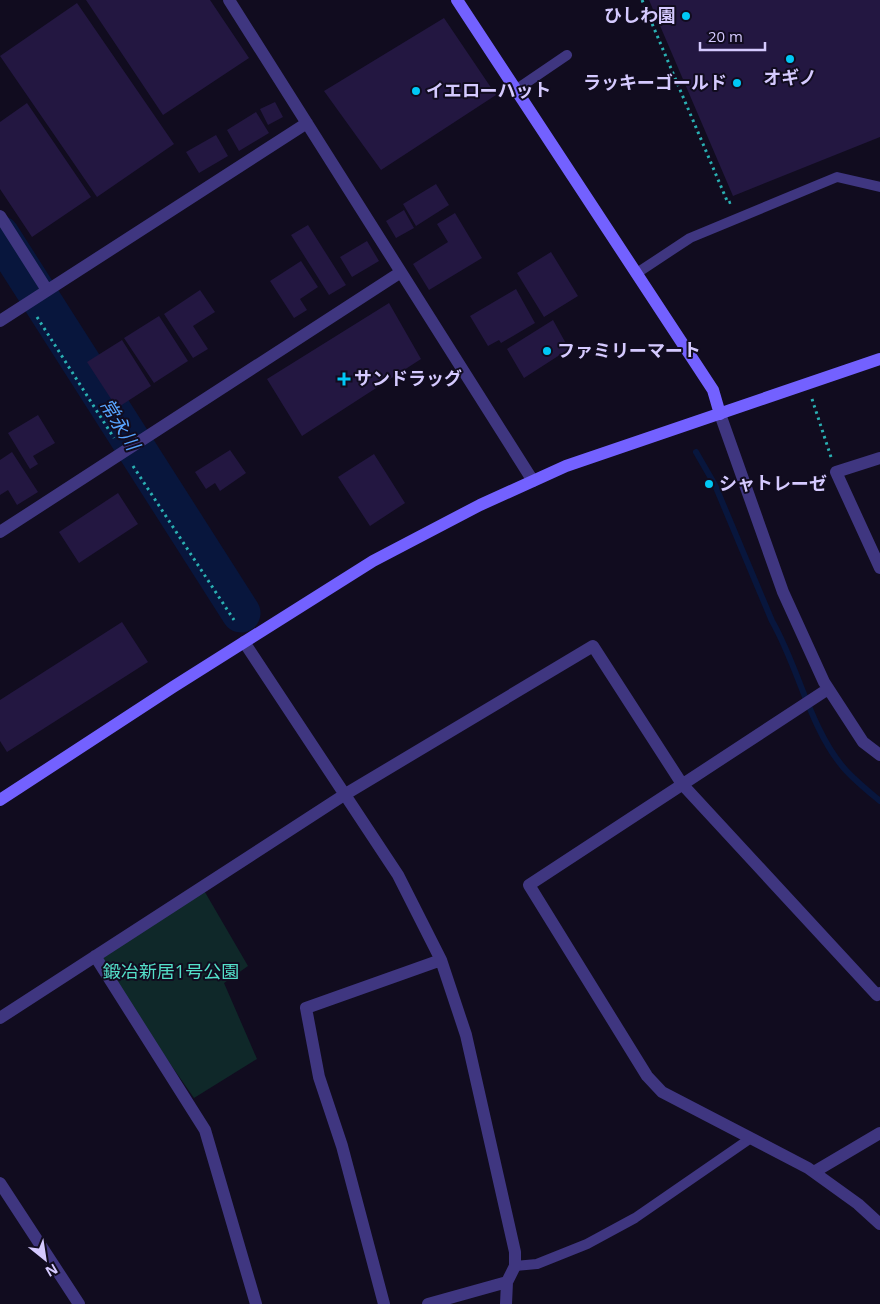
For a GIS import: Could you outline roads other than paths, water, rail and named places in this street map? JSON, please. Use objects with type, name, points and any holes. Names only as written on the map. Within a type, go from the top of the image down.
[{"type":"street","points":[[229,0],[533,481]]},
{"type":"street","points":[[458,0],[713,390],[783,592],[824,682],[863,742],[880,755]]},
{"type":"street","points":[[0,321],[307,123]]},
{"type":"street","points":[[0,216],[45,291]]},
{"type":"street","points":[[0,532],[402,272]]},
{"type":"street","points":[[0,800],[373,561],[480,505],[566,466],[880,359]]},
{"type":"street","points":[[880,458],[836,472],[880,568]]},
{"type":"street","points":[[244,642],[398,875],[441,960],[466,1035],[515,1252],[515,1266],[507,1282],[509,1303]]},
{"type":"street","points":[[0,1018],[344,795],[593,646],[682,784],[879,995]]},
{"type":"street","points":[[828,689],[528,885],[647,1076],[662,1092],[814,1172],[858,1204],[880,1224]]},
{"type":"street","points":[[95,956],[205,1130],[256,1304]]},
{"type":"street","points":[[384,1304],[342,1146],[319,1077],[306,1008],[441,960]]},
{"type":"street","points":[[814,1172],[880,1132]]},
{"type":"street","points":[[0,1183],[79,1304]]},
{"type":"street","points":[[428,1304],[507,1282]]},
{"type":"lane","points":[[517,89],[567,55]]},
{"type":"lane","points":[[637,273],[690,238],[837,177],[880,187]]},
{"type":"lane","points":[[515,1266],[538,1264],[587,1244],[635,1218],[751,1138]]},
{"type":"waterway","name":"常永川","points":[[0,235],[241,613]]},
{"type":"waterway","points":[[696,452],[715,485],[822,734],[843,767],[880,801]]},
{"type":"place","name":"ひしわ園","points":[[686,16]]},
{"type":"place","name":"オギノ","points":[[790,59]]},
{"type":"place","name":"ラッキーゴールド","points":[[737,83]]},
{"type":"place","name":"イエローハット","points":[[416,91]]},
{"type":"place","name":"ファミリーマート","points":[[547,351]]},
{"type":"place","name":"サンドラッグ","points":[[344,379]]},
{"type":"place","name":"シャトレーゼ","points":[[709,484]]},
{"type":"park label","name":"鍛冶新居1号公園","points":[[171,972]]}]
